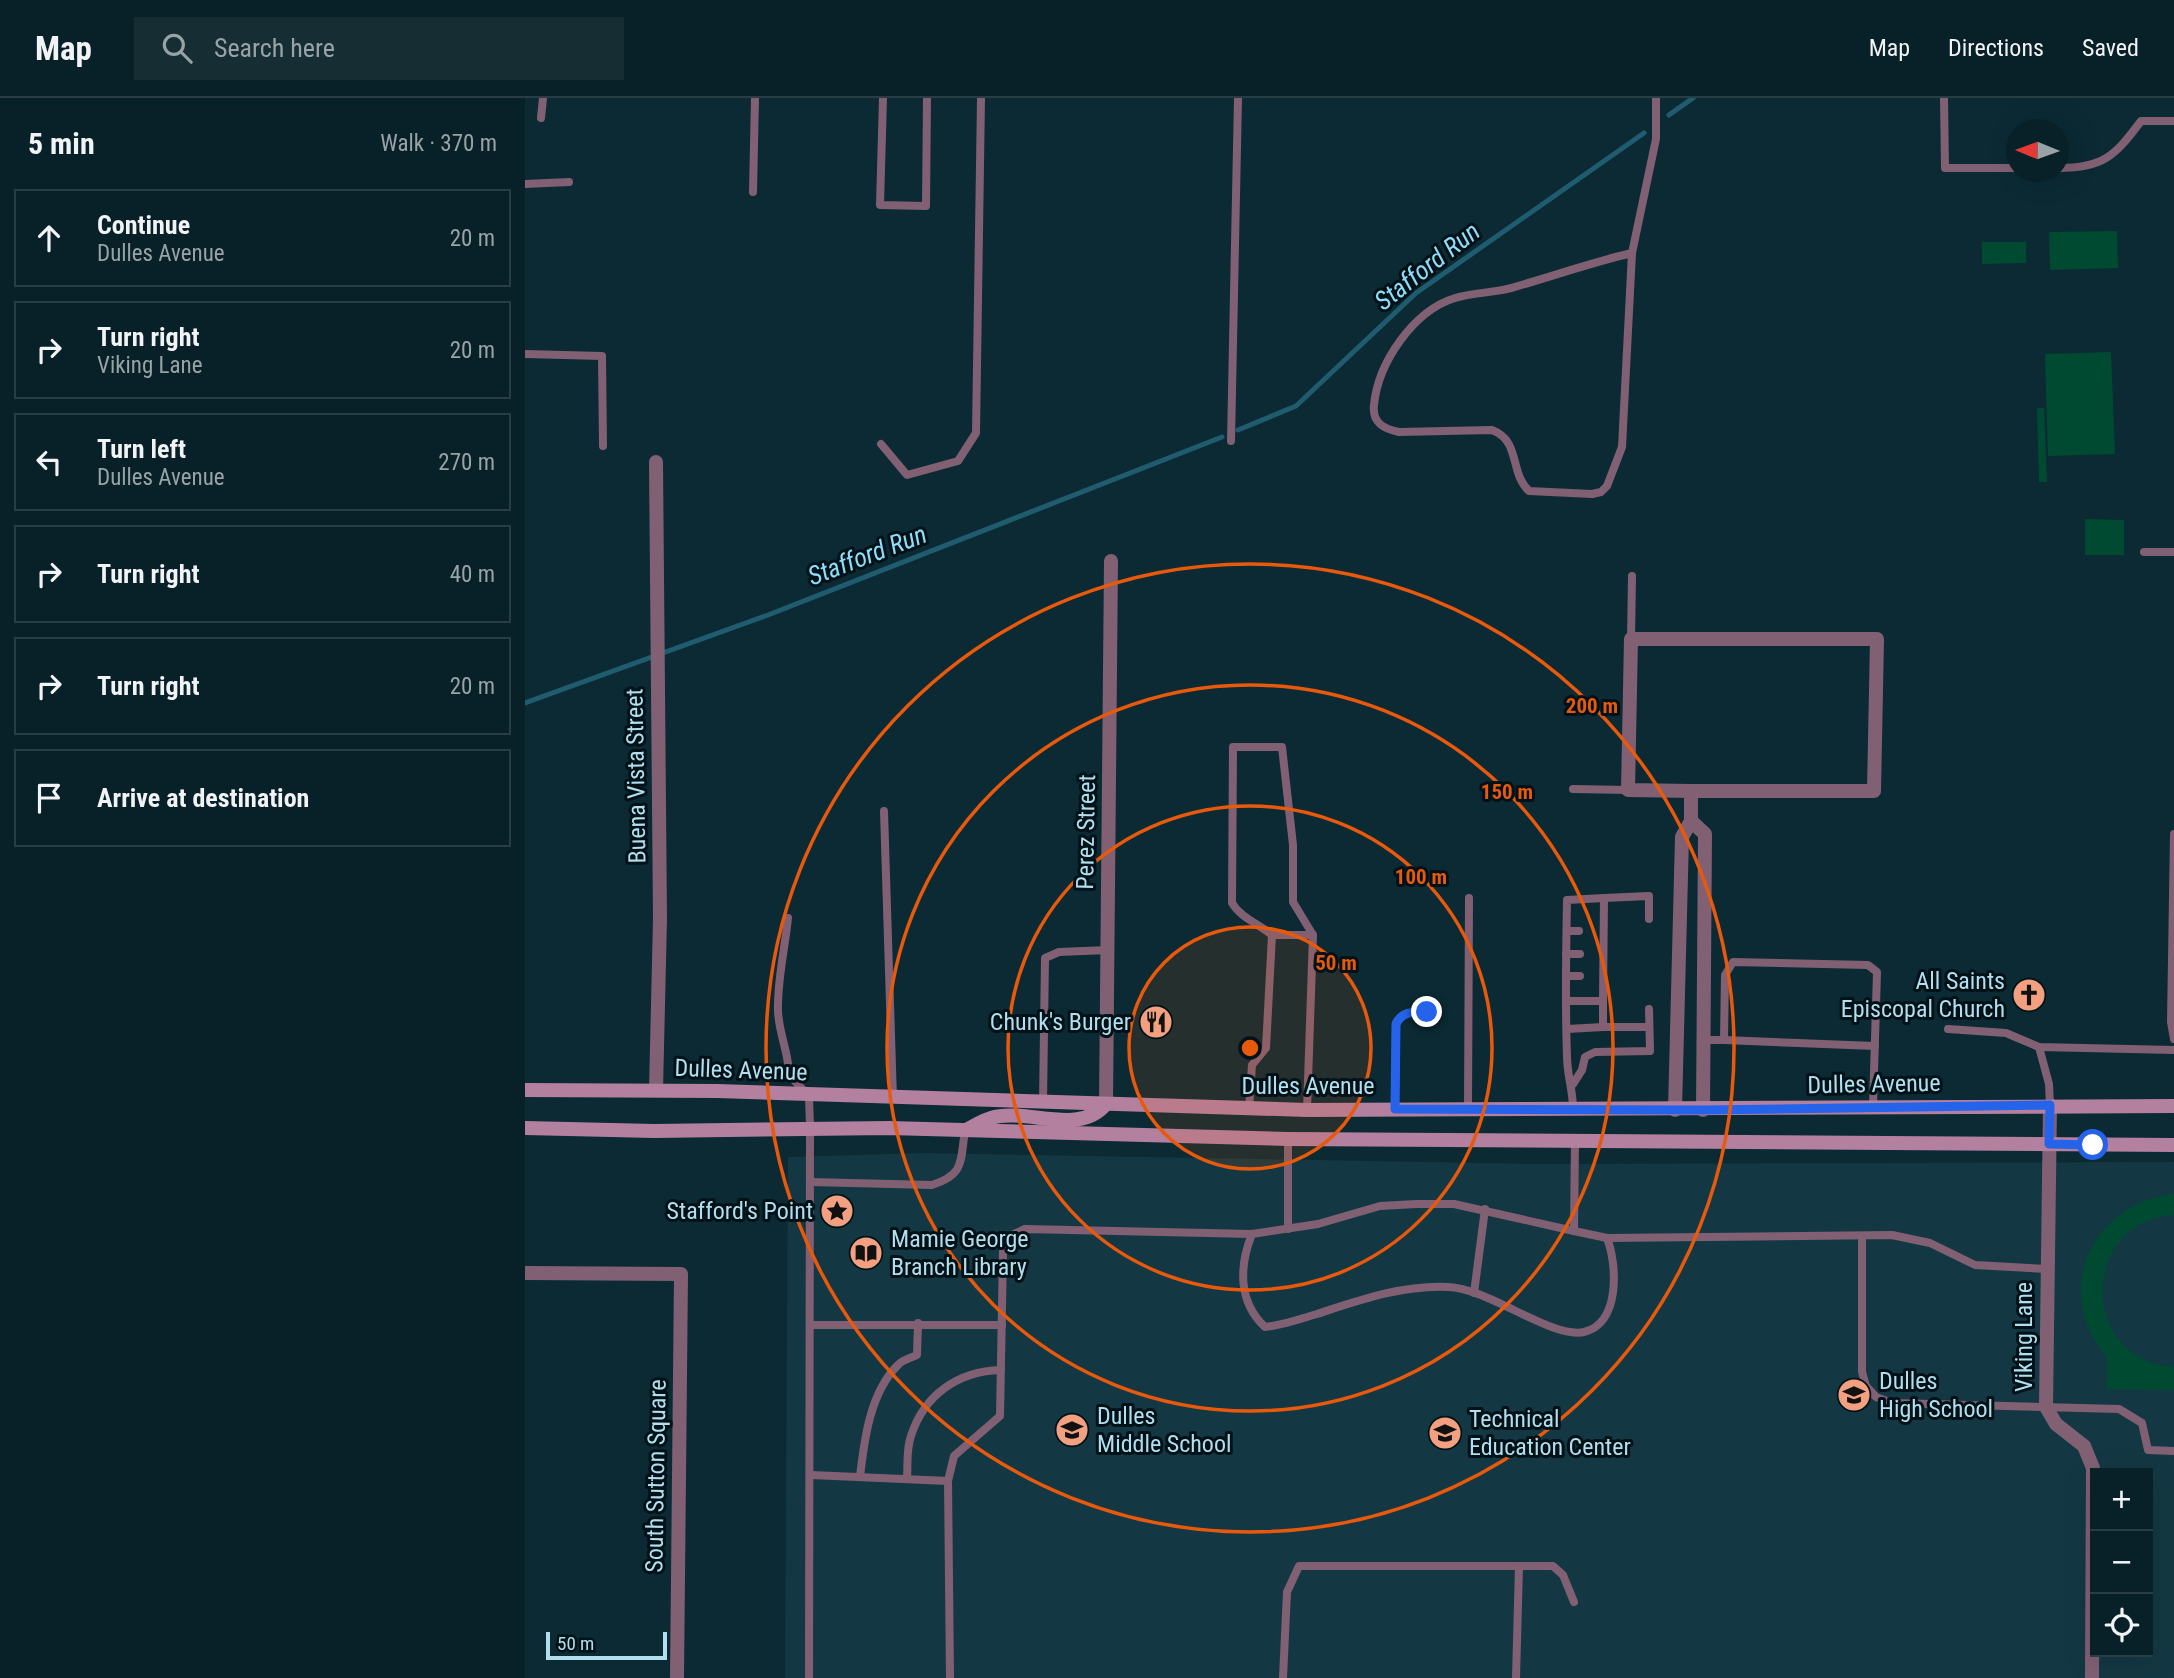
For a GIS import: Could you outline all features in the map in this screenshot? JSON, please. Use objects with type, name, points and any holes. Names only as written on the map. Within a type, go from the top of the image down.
[{"type":"main road","name":"Dulles Avenue","points":[[525,1090],[656,1090],[1307,1110],[2174,1106]]},
{"type":"main road","points":[[965,1131],[992,1117],[1080,1119],[1098,1114],[1106,1104]]},
{"type":"main road","points":[[525,1128],[654,1131],[810,1127],[1288,1139],[2174,1145]]},
{"type":"street","name":"Buena Vista Street","points":[[656,461],[660,919],[656,1090]]},
{"type":"street","name":"Perez Street","points":[[1106,1104],[1111,561]]},
{"type":"street","points":[[1632,639],[1877,639],[1874,791],[1628,790],[1632,639]]},
{"type":"street","points":[[1675,1110],[1682,837],[1691,821],[1691,791]]},
{"type":"street","points":[[1691,821],[1705,834],[1703,1110]]},
{"type":"street","name":"Viking Lane","points":[[2050,1105],[2046,1407],[2056,1424],[2084,1446],[2093,1468],[2092,1678]]},
{"type":"street","name":"South Sutton Square","points":[[525,1273],[681,1274],[677,1678]]},
{"type":"lane","points":[[541,118],[543,98]]},
{"type":"lane","points":[[753,192],[755,98]]},
{"type":"lane","points":[[883,98],[880,205],[926,206],[927,98]]},
{"type":"lane","points":[[881,444],[907,475],[958,461],[976,433],[981,98]]},
{"type":"lane","points":[[1231,441],[1238,98]]},
{"type":"lane","points":[[1632,253],[1582,265],[1515,288],[1453,299],[1425,314],[1395,349],[1382,375],[1374,404],[1379,424],[1385,429],[1399,432],[1492,430],[1509,441],[1519,477],[1529,491],[1584,494],[1601,492],[1613,476],[1622,447],[1632,253],[1656,139],[1656,98]]},
{"type":"lane","points":[[1944,98],[1945,168],[2006,168]]},
{"type":"lane","points":[[2069,168],[2087,168],[2103,161],[2141,121],[2174,121]]},
{"type":"lane","points":[[525,184],[569,183]]},
{"type":"lane","points":[[525,354],[602,356],[603,446]]},
{"type":"lane","points":[[2144,552],[2174,552]]},
{"type":"lane","points":[[1632,576],[1632,639]]},
{"type":"lane","points":[[1307,1110],[1313,935],[1293,902],[1293,845],[1282,747],[1233,747],[1232,903],[1238,913],[1257,922],[1272,935],[1313,935]]},
{"type":"lane","points":[[1573,789],[1628,790]]},
{"type":"lane","points":[[884,811],[893,1099]]},
{"type":"lane","points":[[2174,834],[2171,1009],[2174,1039]]},
{"type":"lane","points":[[1573,1109],[1573,1084],[1567,1072],[1567,900],[1649,896],[1649,919]]},
{"type":"lane","points":[[1468,1108],[1469,898]]},
{"type":"lane","points":[[1603,1027],[1603,954],[1598,930],[1604,898]]},
{"type":"lane","points":[[788,918],[778,1007],[780,1035],[789,1057],[789,1075],[809,1096],[810,1127],[809,1678]]},
{"type":"lane","points":[[1567,931],[1579,931]]},
{"type":"lane","points":[[1248,1108],[1252,1065],[1266,1048],[1272,935]]},
{"type":"lane","points":[[1043,1103],[1045,958],[1059,952],[1108,950]]},
{"type":"lane","points":[[1566,954],[1580,954]]},
{"type":"lane","points":[[1593,954],[1603,954]]},
{"type":"lane","points":[[1724,1040],[1725,975],[1733,962],[1868,965],[1877,972],[1873,1106]]},
{"type":"lane","points":[[1566,976],[1580,976]]},
{"type":"lane","points":[[1592,976],[1603,976]]},
{"type":"lane","points":[[1566,1001],[1603,1001]]},
{"type":"lane","points":[[1573,1084],[1582,1070],[1585,1056],[1595,1052],[1650,1051],[1649,1009]]},
{"type":"lane","points":[[1395,1109],[1396,1024],[1399,1017],[1408,1012],[1427,1012]]},
{"type":"lane","points":[[1567,1029],[1649,1027]]},
{"type":"lane","points":[[1948,1029],[2006,1033],[2039,1047],[2174,1050]]},
{"type":"lane","points":[[1705,1040],[1875,1046]]},
{"type":"lane","points":[[2039,1047],[2049,1084],[2050,1105]]},
{"type":"lane","points":[[810,1182],[932,1185],[950,1180],[959,1169],[965,1131]]},
{"type":"lane","points":[[1288,1139],[1288,1229]]},
{"type":"lane","points":[[1574,1140],[1574,1231]]},
{"type":"lane","points":[[950,1678],[948,1481],[954,1456],[1000,1416],[1003,1251],[1012,1235],[1025,1229],[1252,1234],[1288,1229],[1380,1206],[1454,1204],[1607,1238],[1892,1235],[1930,1243],[1975,1265],[2047,1269]]},
{"type":"lane","points":[[1474,1293],[1485,1209]]},
{"type":"lane","points":[[1252,1234],[1242,1269],[1245,1294],[1253,1315],[1265,1327],[1288,1325],[1394,1290],[1450,1287],[1474,1293],[1563,1331],[1585,1332],[1604,1319],[1612,1294],[1614,1270],[1607,1238]]},
{"type":"lane","points":[[1862,1236],[1862,1373],[1866,1386],[1876,1397],[1910,1405],[2119,1409],[2143,1423],[2148,1450],[2174,1451]]},
{"type":"lane","points":[[860,1478],[864,1434],[878,1396],[898,1364],[917,1355],[918,1323]]},
{"type":"lane","points":[[810,1325],[1002,1325]]},
{"type":"lane","points":[[907,1479],[909,1438],[922,1408],[940,1388],[985,1370],[1001,1370]]},
{"type":"lane","points":[[811,1475],[948,1481]]},
{"type":"lane","points":[[1283,1678],[1287,1592],[1299,1566],[1553,1566],[1563,1576],[1574,1602]]},
{"type":"lane","points":[[1516,1678],[1518,1566]]},
{"type":"shaded area","points":[[924,1153],[1535,1164],[2174,1162],[2174,1678],[785,1678],[788,1157]]},
{"type":"green space","points":[[2117,231],[2118,268],[2050,270],[2049,232]]},
{"type":"green space","points":[[1982,242],[2026,242],[2026,263],[1982,264]]},
{"type":"green space","points":[[2111,352],[2115,454],[2048,456],[2045,354]]},
{"type":"green space","points":[[2037,408],[2044,408],[2047,482],[2039,482]]},
{"type":"green space","points":[[2085,519],[2124,520],[2124,555],[2085,555]]},
{"type":"green space","points":[[2174,1194],[2174,1215],[2143,1223],[2120,1240],[2107,1264],[2102,1291],[2107,1317],[2120,1341],[2143,1359],[2174,1367],[2174,1390],[2106,1389],[2106,1357],[2090,1332],[2083,1309],[2081,1288],[2084,1267],[2091,1248],[2117,1217],[2153,1198]]},
{"type":"waterway","name":"Stafford Run","points":[[1669,115],[1693,98]]},
{"type":"waterway","name":"Stafford Run","points":[[1238,430],[1296,406],[1416,293],[1644,133]]},
{"type":"waterway","name":"Stafford Run","points":[[525,703],[768,615],[1222,437]]},
{"type":"place","name":"All Saints Episcopal Church","points":[[2029,995]]},
{"type":"place","name":"Chunk's Burger","points":[[1156,1022]]},
{"type":"place","name":"Stafford's Point","points":[[837,1211]]},
{"type":"place","name":"Mamie George Branch Library","points":[[866,1253]]},
{"type":"place","name":"Dulles High School","points":[[1854,1395]]},
{"type":"place","name":"Dulles Middle School","points":[[1072,1430]]},
{"type":"place","name":"Technical Education Center","points":[[1445,1433]]},
{"type":"route","points":[[1427,1012],[1408,1012],[1399,1017],[1396,1024],[1395,1109],[1703,1110],[2050,1105],[2049,1144],[2093,1145]]}]
